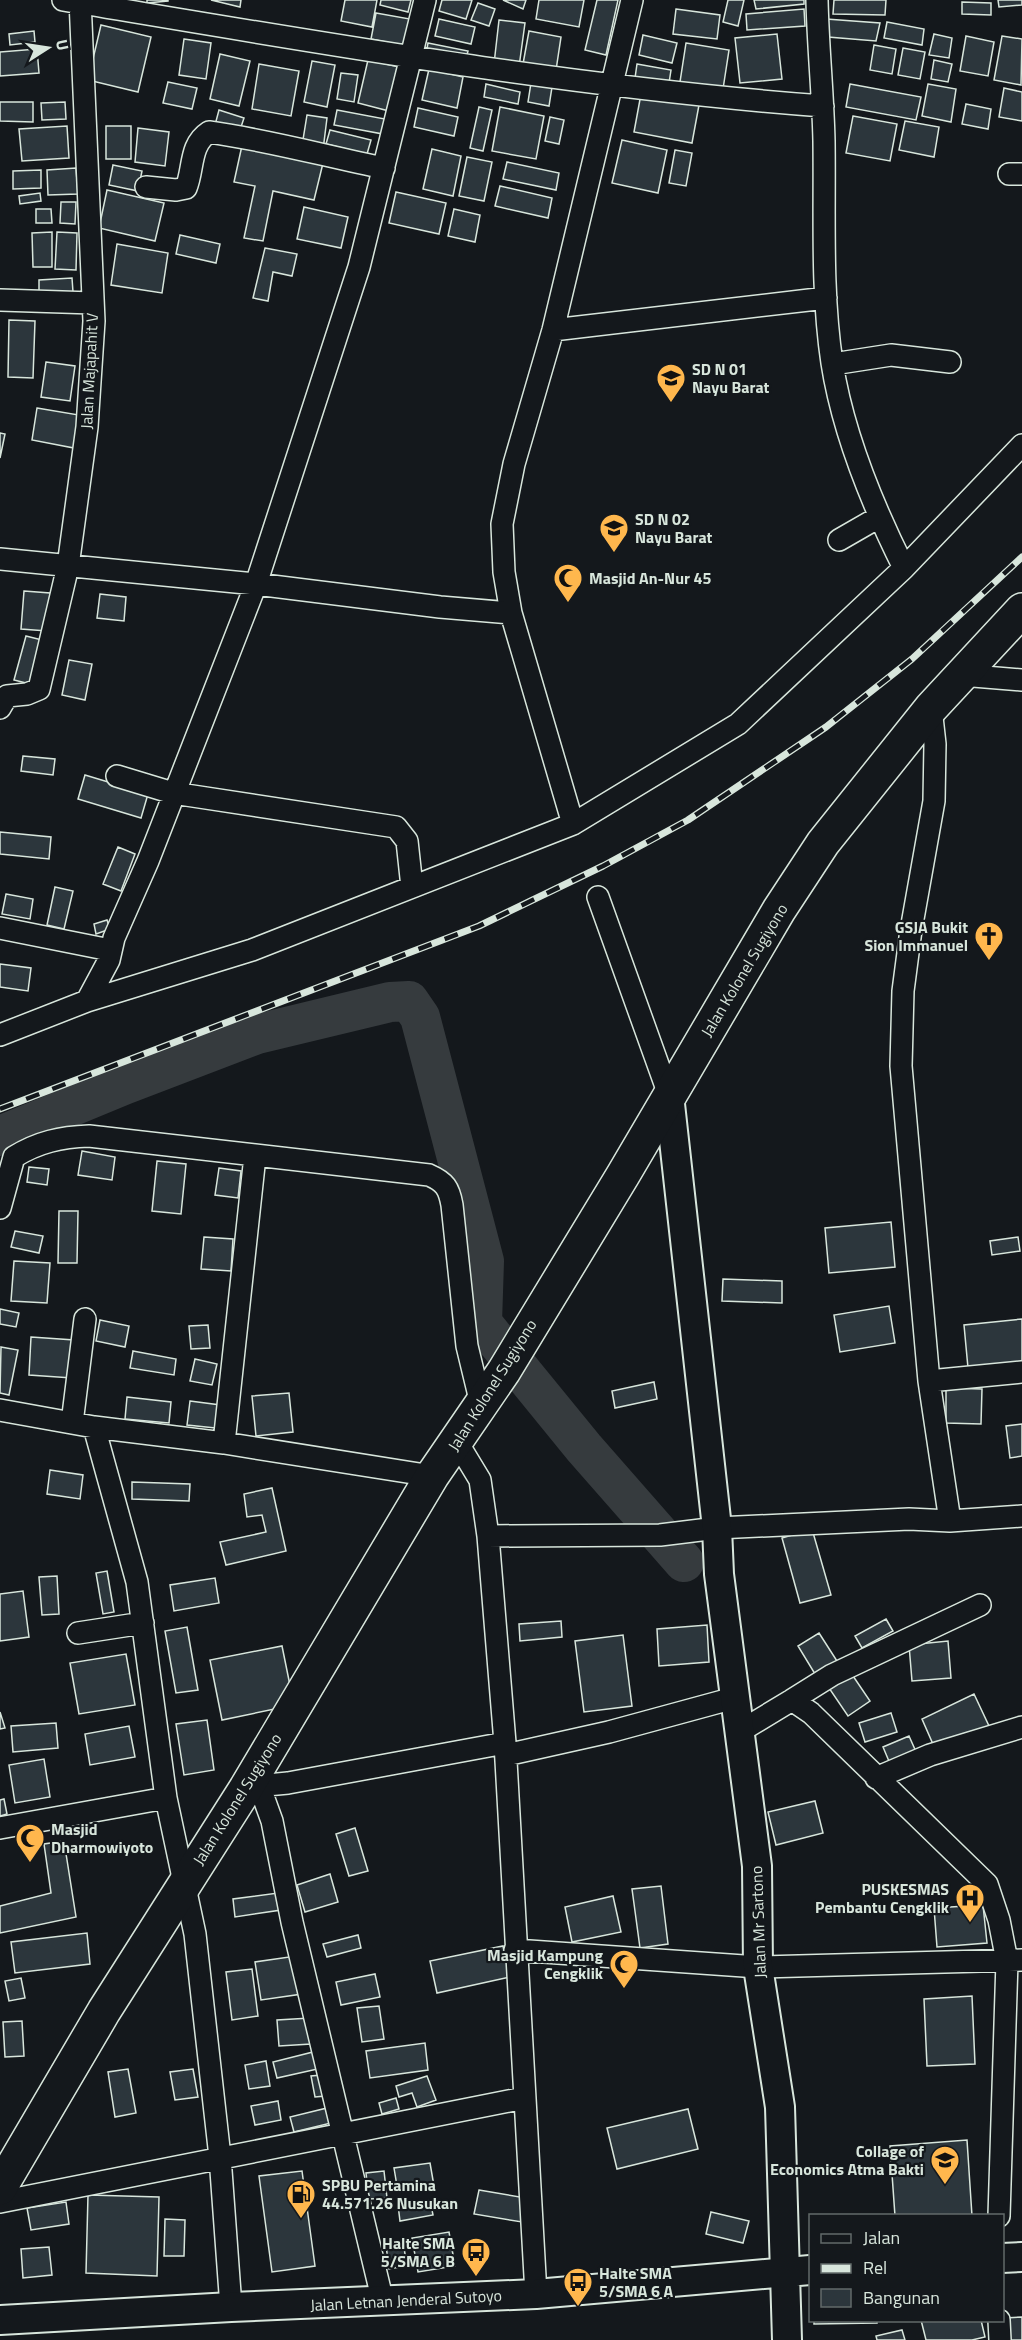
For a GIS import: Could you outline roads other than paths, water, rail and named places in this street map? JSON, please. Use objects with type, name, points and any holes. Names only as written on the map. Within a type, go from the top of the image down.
[{"type":"main road","name":"Jalan Kolonel Sugiyono","points":[[0,2188],[104,2011],[182,1885],[253,1786],[432,1476],[468,1458],[489,1393],[623,1175],[779,910],[823,843],[932,708],[1022,610]]},
{"type":"street","points":[[87,1001],[110,955],[136,891],[256,584],[359,267],[413,57],[425,0]]},
{"type":"street","points":[[573,824],[511,613],[504,572],[502,524],[514,464],[553,330],[632,0]]},
{"type":"street","points":[[817,0],[823,106],[826,298],[832,364],[852,444],[879,517],[904,568]]},
{"type":"street","points":[[74,1],[413,57],[718,98],[823,106]]},
{"type":"street","name":"Jalan Majapahit V","points":[[0,708],[7,696],[27,694],[39,689],[68,566],[87,428],[93,303],[74,1]]},
{"type":"street","points":[[146,187],[176,190],[186,188],[194,151],[201,138],[208,132],[262,140],[384,168]]},
{"type":"street","points":[[553,330],[826,298]]},
{"type":"street","points":[[0,300],[93,303]]},
{"type":"street","points":[[832,364],[891,355],[950,362]]},
{"type":"street","points":[[0,1035],[87,1001],[252,950],[573,824],[738,724],[904,568],[1022,445]]},
{"type":"street","points":[[839,540],[879,517]]},
{"type":"street","points":[[0,559],[256,584],[440,607],[511,613]]},
{"type":"street","points":[[961,675],[1022,680]]},
{"type":"street","points":[[932,708],[935,744],[934,801],[911,930],[901,1038],[903,1097],[929,1381],[950,1521]]},
{"type":"street","points":[[117,776],[173,793],[396,827],[406,841],[412,887]]},
{"type":"street","points":[[598,897],[669,1095]]},
{"type":"street","points":[[0,928],[110,955],[139,984]]},
{"type":"street","name":"Jalan Mr Sartono","points":[[669,1095],[704,1529],[719,1574],[757,1866],[758,1967],[780,2107],[798,2271],[787,2340]]},
{"type":"street","points":[[0,1208],[14,1157],[32,1146],[64,1137],[89,1136],[429,1175],[447,1185],[452,1205],[467,1346],[489,1393]]},
{"type":"street","points":[[224,1443],[255,1156]]},
{"type":"street","points":[[72,1423],[85,1319]]},
{"type":"street","points":[[929,1381],[1022,1372]]},
{"type":"street","points":[[0,1410],[94,1427],[224,1443],[432,1476]]},
{"type":"street","points":[[94,1427],[134,1565],[166,1798],[182,1885],[195,1934],[220,2157],[231,2307]]},
{"type":"street","points":[[468,1458],[488,1536],[506,1749],[515,1950],[536,2294]]},
{"type":"street","points":[[488,1536],[660,1535],[704,1529],[909,1519],[950,1521],[1022,1516]]},
{"type":"street","points":[[739,1732],[832,1675],[980,1605]]},
{"type":"street","points":[[78,1633],[142,1623]]},
{"type":"street","points":[[383,2302],[292,1922],[272,1821],[253,1786],[288,1783],[609,1732],[735,1698]]},
{"type":"street","points":[[792,1700],[811,1713],[987,1884],[1014,1960],[999,2214]]},
{"type":"street","points":[[876,1778],[930,1755],[1022,1726]]},
{"type":"street","points":[[0,1828],[166,1798]]},
{"type":"street","points":[[515,1950],[758,1967],[1014,1960]]},
{"type":"street","points":[[0,2202],[524,2098]]},
{"type":"street","points":[[1004,2258],[1022,2257]]},
{"type":"street","name":"Jalan Letnan Jenderal Sutoyo","points":[[0,2320],[536,2294],[798,2271]]},
{"type":"street","points":[[999,2322],[1000,2340]]},
{"type":"waterway","points":[[0,1136],[126,1084],[257,1034],[390,1002],[409,1001],[420,1017],[484,1261],[482,1323],[584,1448],[684,1562]]},
{"type":"railway","points":[[0,1109],[479,926],[603,866],[688,820],[826,727],[912,659],[1022,557]]},
{"type":"place","name":"SD N 01 Nayu Barat","points":[[671,404]]},
{"type":"place","name":"SD N 02 Nayu Barat","points":[[614,554]]},
{"type":"place","name":"Masjid An-Nur 45","points":[[568,604]]},
{"type":"place","name":"GSJA Bukit Sion Immanuel","points":[[989,962]]},
{"type":"place","name":"Masjid Dharmowiyoto","points":[[30,1864]]},
{"type":"place","name":"PUSKESMAS Pembantu Cengklik","points":[[970,1924]]},
{"type":"place","name":"Masjid Kampung Cengklik","points":[[624,1990]]},
{"type":"place","name":"Collage of Economics Atma Bakti","points":[[945,2186]]},
{"type":"place","name":"SPBU Pertamina 44.571.26 Nusukan","points":[[301,2220]]},
{"type":"place","name":"Halte SMA 5/SMA 6 B","points":[[476,2278]]},
{"type":"place","name":"Halte SMA 5/SMA 6 A","points":[[578,2308]]}]
